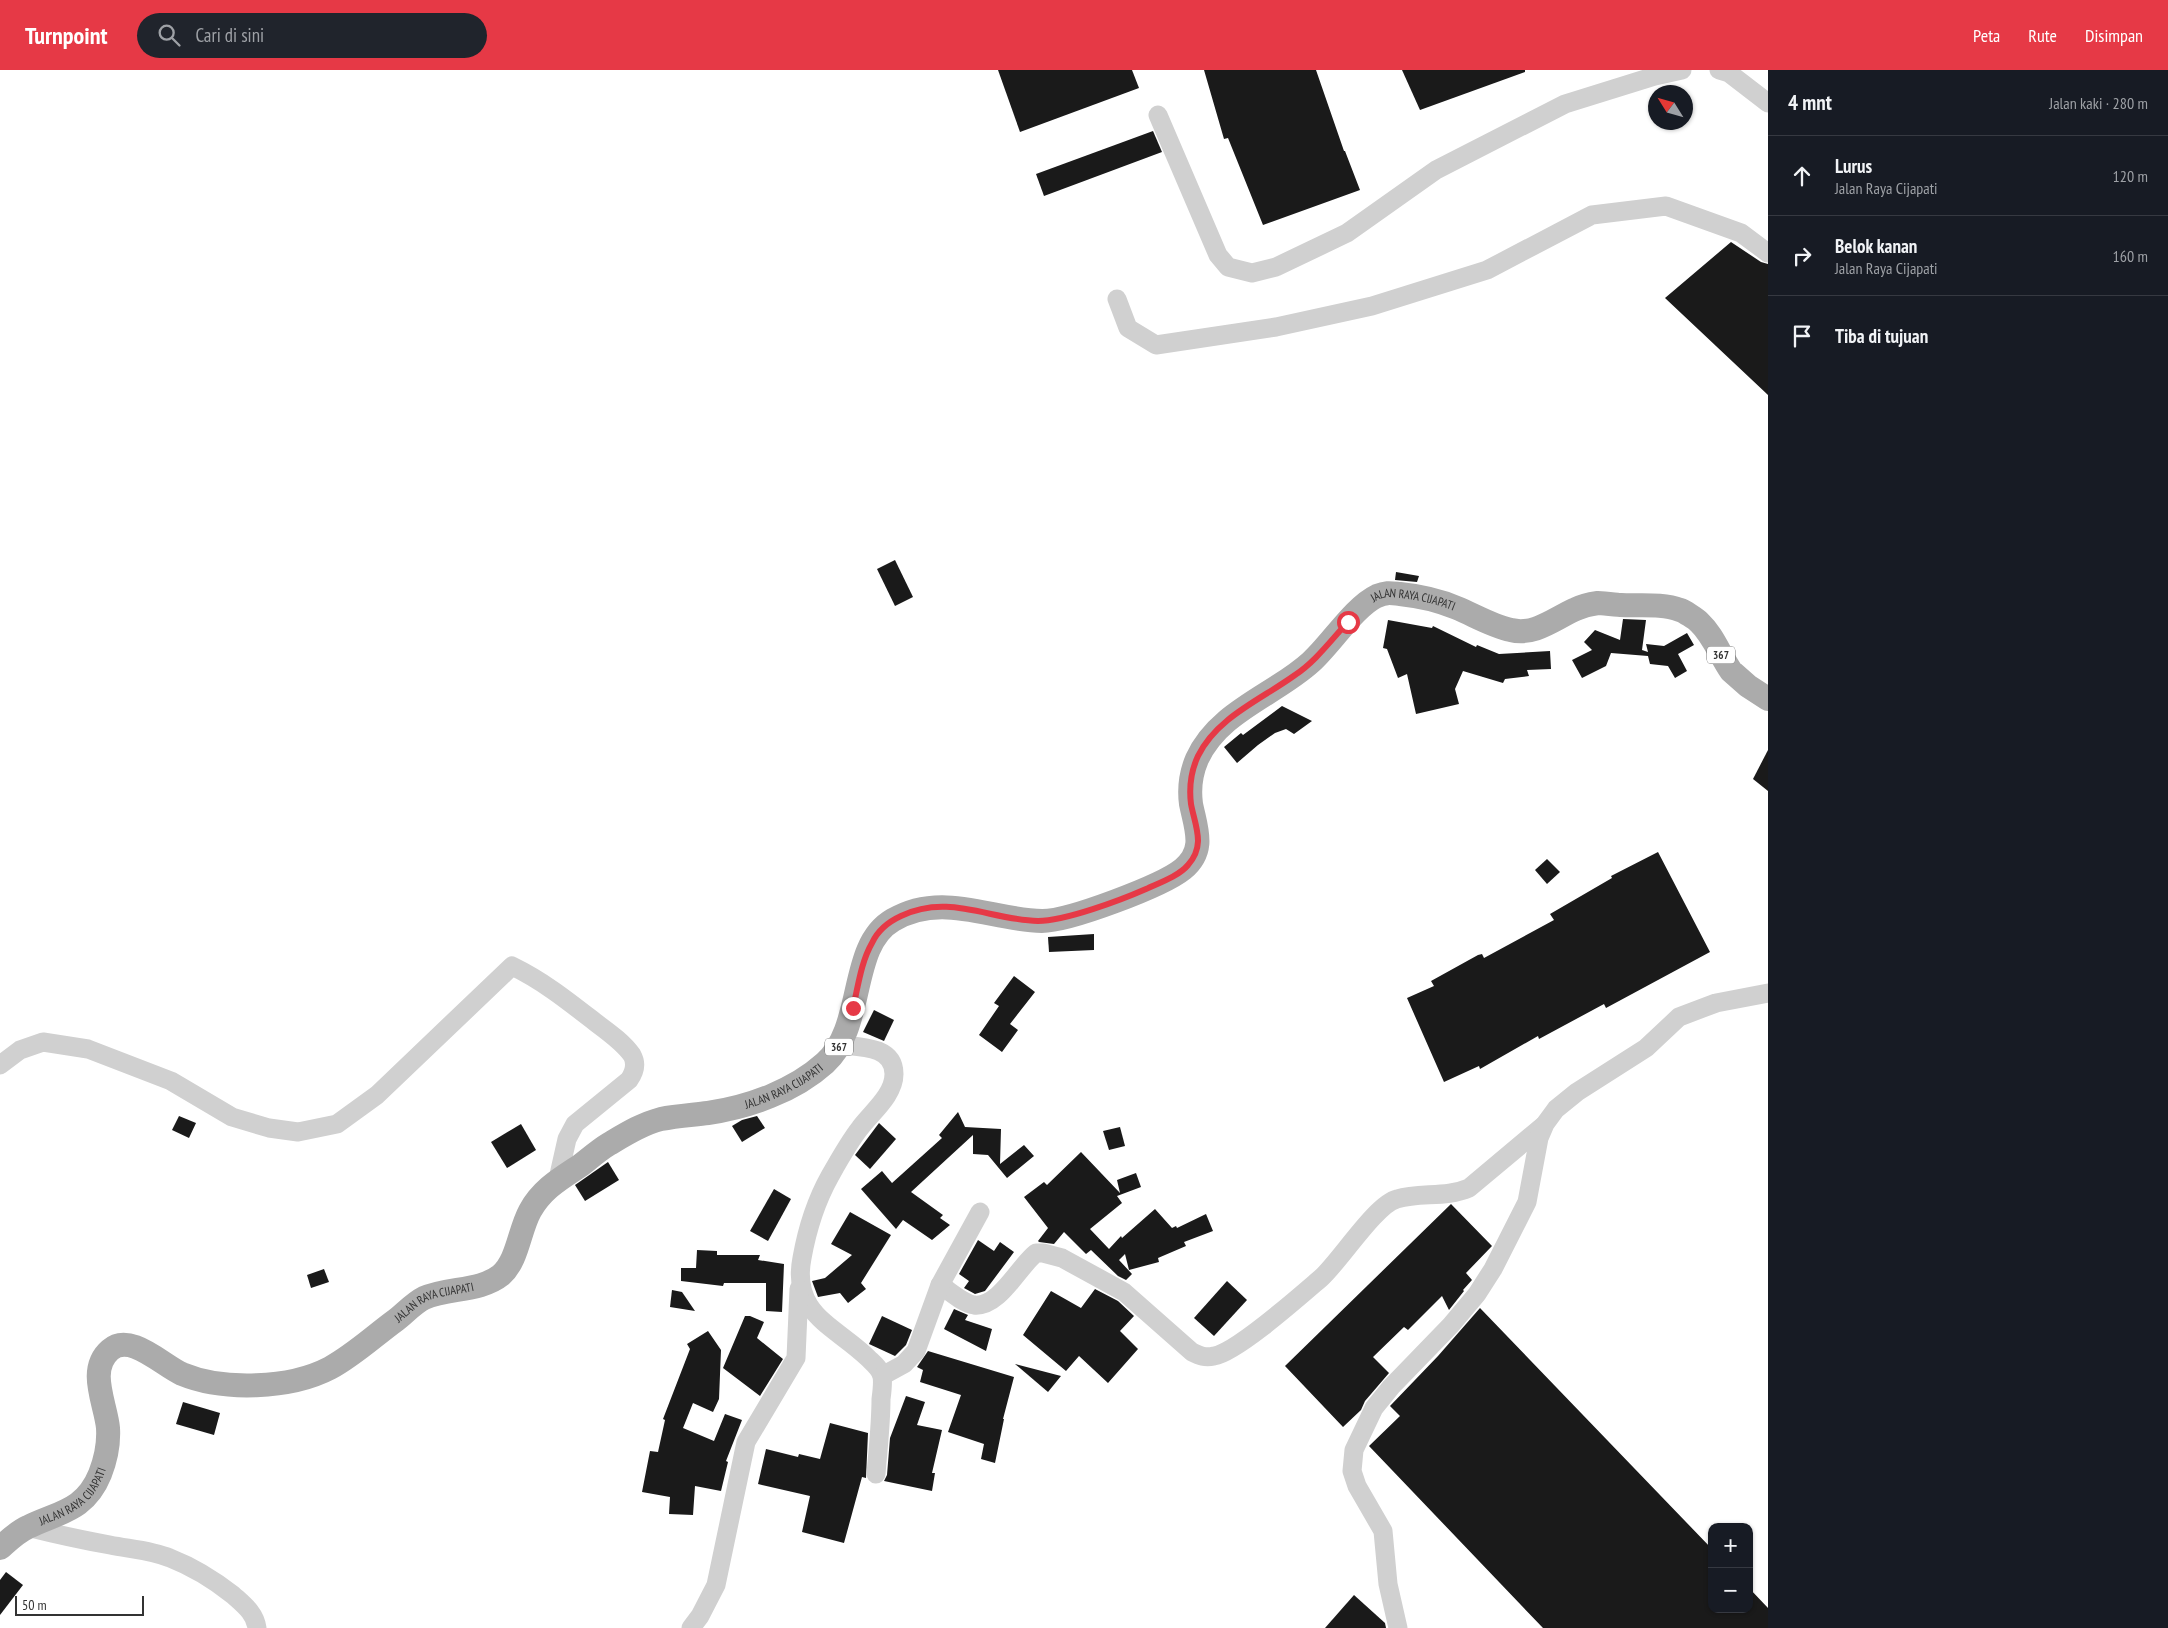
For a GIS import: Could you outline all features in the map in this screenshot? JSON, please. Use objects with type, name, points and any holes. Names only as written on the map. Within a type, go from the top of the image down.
[{"type":"main road","name":"JALAN RAYA CIJAPATI","points":[[0,1548],[15,1534],[27,1527],[66,1512],[81,1503],[99,1477],[106,1454],[108,1436],[98,1373],[105,1354],[113,1346],[126,1345],[136,1347],[169,1368],[195,1379],[232,1385],[285,1382],[319,1373],[349,1356],[422,1299],[478,1285],[495,1279],[505,1272],[512,1260],[520,1231],[534,1204],[545,1190],[605,1147],[642,1125],[665,1118],[721,1111],[778,1093],[814,1072],[829,1060],[841,1045],[849,1027],[871,944],[886,924],[918,909],[941,906],[1037,921],[1055,920],[1144,890],[1178,872],[1188,865],[1198,844],[1199,832],[1191,805],[1192,772],[1198,756],[1211,737],[1232,717],[1296,675],[1313,661],[1354,615],[1372,598],[1386,593],[1424,597],[1451,605],[1510,630],[1523,631],[1540,628],[1571,611],[1598,603],[1677,608],[1698,621],[1731,671],[1738,678],[1768,699]]},
{"type":"street","points":[[1158,115],[1218,255],[1228,267],[1252,272],[1276,267],[1347,233],[1436,170],[1565,104],[1655,76],[1682,70]]},
{"type":"street","points":[[1720,70],[1729,73],[1768,103]]},
{"type":"street","points":[[1117,299],[1128,328],[1156,345],[1276,327],[1372,306],[1487,270],[1592,215],[1666,206],[1742,233],[1768,254]]},
{"type":"street","points":[[0,1065],[20,1050],[43,1042],[88,1049],[171,1081],[232,1117],[269,1128],[298,1132],[337,1124],[377,1095],[512,966],[548,986],[613,1036],[632,1055],[635,1064],[633,1074],[629,1080],[575,1124],[569,1132],[558,1179]]},
{"type":"street","points":[[1398,1628],[1388,1584],[1383,1532],[1352,1471],[1354,1450],[1374,1408],[1391,1387],[1451,1325],[1477,1294],[1493,1269],[1527,1202],[1535,1155],[1546,1124],[1556,1109],[1577,1092],[1646,1048],[1679,1017],[1716,1003],[1768,993]]},
{"type":"street","points":[[691,1628],[700,1616],[716,1585],[746,1442],[796,1358],[799,1324],[797,1303],[801,1259],[811,1220],[829,1177],[859,1128],[882,1102],[891,1086],[894,1073],[889,1058],[874,1048],[841,1045]]},
{"type":"street","points":[[940,1285],[966,1302],[980,1305],[998,1295],[1029,1258],[1036,1254],[1053,1255],[1124,1292],[1192,1352],[1204,1357],[1216,1356],[1236,1346],[1321,1278],[1384,1205],[1399,1198],[1456,1193],[1469,1188],[1546,1124]]},
{"type":"street","points":[[882,1376],[904,1364],[912,1357],[940,1285],[980,1212]]},
{"type":"street","points":[[799,1283],[809,1307],[821,1322],[858,1349],[878,1369],[882,1376],[876,1474]]},
{"type":"street","points":[[27,1527],[63,1536],[149,1551],[169,1557],[224,1588],[254,1615],[258,1628]]},
{"type":"building","points":[[998,70],[1132,70],[1139,88],[1020,132]]},
{"type":"building","points":[[1204,70],[1316,70],[1344,151],[1360,190],[1263,225],[1228,138],[1224,139]]},
{"type":"building","points":[[1402,70],[1525,70],[1525,72],[1420,110]]},
{"type":"building","points":[[1153,131],[1162,152],[1044,196],[1036,174]]},
{"type":"building","points":[[1731,242],[1761,262],[1768,264],[1768,395],[1665,298]]},
{"type":"building","points":[[895,560],[913,597],[895,606],[877,569]]},
{"type":"building","points":[[1396,572],[1419,576],[1417,582],[1395,580]]},
{"type":"building","points":[[1623,619],[1646,620],[1642,650],[1648,652],[1646,644],[1664,646],[1687,633],[1694,645],[1678,654],[1687,671],[1675,678],[1668,666],[1650,664],[1648,656],[1611,653],[1606,666],[1582,678],[1572,660],[1592,650],[1584,642],[1595,630],[1620,640]]},
{"type":"building","points":[[1388,620],[1432,628],[1433,626],[1476,647],[1477,645],[1499,654],[1550,651],[1551,669],[1527,670],[1529,676],[1505,679],[1503,683],[1463,671],[1455,689],[1459,704],[1416,714],[1407,674],[1398,678],[1387,649],[1383,648]]},
{"type":"building","points":[[1282,706],[1312,721],[1294,734],[1286,729],[1275,733],[1237,763],[1224,747],[1241,733],[1243,735]]},
{"type":"building","points":[[1768,750],[1768,791],[1753,779]]},
{"type":"building","points":[[1658,852],[1710,952],[1606,1008],[1604,1004],[1539,1039],[1538,1036],[1480,1069],[1479,1066],[1444,1082],[1407,998],[1434,986],[1431,981],[1478,955],[1482,954],[1484,958],[1554,920],[1550,914],[1612,878],[1611,876]]},
{"type":"building","points":[[1547,859],[1560,872],[1547,884],[1535,870]]},
{"type":"building","points":[[1094,934],[1094,950],[1049,952],[1048,937]]},
{"type":"building","points":[[1014,976],[1035,992],[1010,1024],[1018,1030],[1002,1052],[979,1035],[999,1006],[994,1003]]},
{"type":"building","points":[[874,1010],[894,1020],[884,1041],[863,1032]]},
{"type":"building","points":[[958,1112],[965,1127],[1001,1129],[1000,1164],[1024,1145],[1034,1156],[1007,1178],[988,1155],[973,1154],[973,1135],[911,1192],[943,1215],[940,1218],[950,1225],[932,1240],[903,1220],[896,1229],[861,1189],[882,1171],[892,1183],[942,1138],[939,1135]]},
{"type":"building","points":[[179,1116],[196,1123],[189,1138],[172,1130]]},
{"type":"building","points":[[757,1116],[765,1128],[742,1142],[732,1126],[742,1120]]},
{"type":"building","points":[[879,1123],[896,1139],[870,1169],[855,1155]]},
{"type":"building","points":[[521,1124],[536,1150],[507,1168],[491,1142]]},
{"type":"building","points":[[1120,1127],[1125,1146],[1109,1150],[1103,1131]]},
{"type":"building","points":[[1081,1152],[1120,1193],[1117,1180],[1136,1173],[1141,1187],[1117,1196],[1122,1203],[1090,1229],[1109,1249],[1121,1236],[1122,1238],[1155,1209],[1172,1228],[1176,1226],[1177,1228],[1206,1214],[1213,1231],[1184,1242],[1186,1246],[1158,1258],[1159,1262],[1129,1270],[1125,1254],[1119,1260],[1132,1274],[1126,1280],[1118,1276],[1091,1250],[1086,1254],[1064,1232],[1054,1244],[1039,1242],[1048,1228],[1024,1197],[1044,1182],[1047,1185]]},
{"type":"building","points":[[608,1162],[619,1180],[585,1201],[575,1185]]},
{"type":"building","points":[[774,1189],[791,1199],[768,1241],[750,1231]]},
{"type":"building","points":[[1451,1204],[1492,1246],[1466,1273],[1472,1280],[1449,1310],[1442,1296],[1408,1330],[1404,1327],[1373,1357],[1389,1373],[1365,1401],[1361,1410],[1343,1427],[1285,1366]]},
{"type":"building","points":[[850,1212],[891,1235],[861,1283],[866,1289],[848,1303],[840,1293],[818,1297],[812,1281],[825,1278],[852,1255],[831,1244]]},
{"type":"building","points":[[978,1240],[994,1251],[1000,1242],[1014,1252],[985,1291],[975,1294],[964,1288],[969,1281],[959,1274]]},
{"type":"building","points":[[697,1250],[717,1251],[717,1255],[760,1255],[758,1260],[784,1264],[782,1312],[766,1311],[766,1283],[724,1283],[723,1286],[681,1281],[681,1268],[696,1268]]},
{"type":"building","points":[[324,1269],[329,1282],[311,1288],[307,1275]]},
{"type":"building","points":[[1227,1281],[1247,1300],[1214,1336],[1194,1318]]},
{"type":"building","points":[[1095,1289],[1118,1301],[1134,1316],[1120,1331],[1138,1349],[1108,1383],[1079,1356],[1066,1371],[1023,1335],[1051,1291],[1081,1308]]},
{"type":"building","points":[[672,1290],[682,1292],[695,1311],[670,1307]]},
{"type":"building","points":[[1480,1308],[1708,1545],[1708,1613],[1753,1613],[1753,1592],[1768,1608],[1768,1628],[1543,1628],[1369,1446],[1400,1416],[1390,1406],[1438,1356]]},
{"type":"building","points":[[954,1309],[968,1315],[965,1320],[992,1329],[986,1351],[944,1329]]},
{"type":"building","points":[[745,1316],[750,1316],[764,1322],[757,1338],[783,1359],[760,1396],[723,1368]]},
{"type":"building","points":[[882,1316],[912,1330],[906,1345],[895,1356],[869,1344]]},
{"type":"building","points":[[708,1331],[721,1350],[719,1399],[713,1412],[693,1403],[683,1428],[714,1441],[725,1414],[742,1420],[726,1461],[728,1462],[721,1491],[695,1486],[693,1515],[669,1514],[670,1497],[642,1492],[650,1451],[658,1452],[665,1420],[663,1419],[690,1349],[687,1344]]},
{"type":"building","points":[[928,1351],[1014,1377],[1003,1419],[995,1463],[981,1459],[984,1444],[948,1432],[961,1395],[920,1382],[923,1370],[917,1367]]},
{"type":"building","points":[[1015,1364],[1061,1376],[1048,1392]]},
{"type":"building","points":[[906,1396],[925,1402],[917,1425],[942,1430],[932,1473],[935,1473],[932,1491],[884,1481],[887,1475],[890,1438]]},
{"type":"building","points":[[183,1402],[220,1413],[214,1435],[176,1424]]},
{"type":"building","points":[[830,1423],[868,1433],[866,1478],[862,1477],[844,1543],[802,1532],[810,1496],[758,1484],[766,1449],[798,1457],[799,1454],[820,1459]]},
{"type":"building","points":[[6,1572],[23,1585],[0,1615],[0,1580]]},
{"type":"building","points":[[1354,1595],[1385,1623],[1386,1628],[1325,1628]]},
{"type":"route","points":[[853,1008],[871,944],[886,924],[911,911],[926,907],[958,907],[1037,921],[1055,920],[1144,890],[1188,865],[1198,844],[1199,832],[1191,805],[1190,789],[1192,772],[1198,756],[1211,737],[1226,721],[1296,675],[1313,661],[1348,622]]}]
